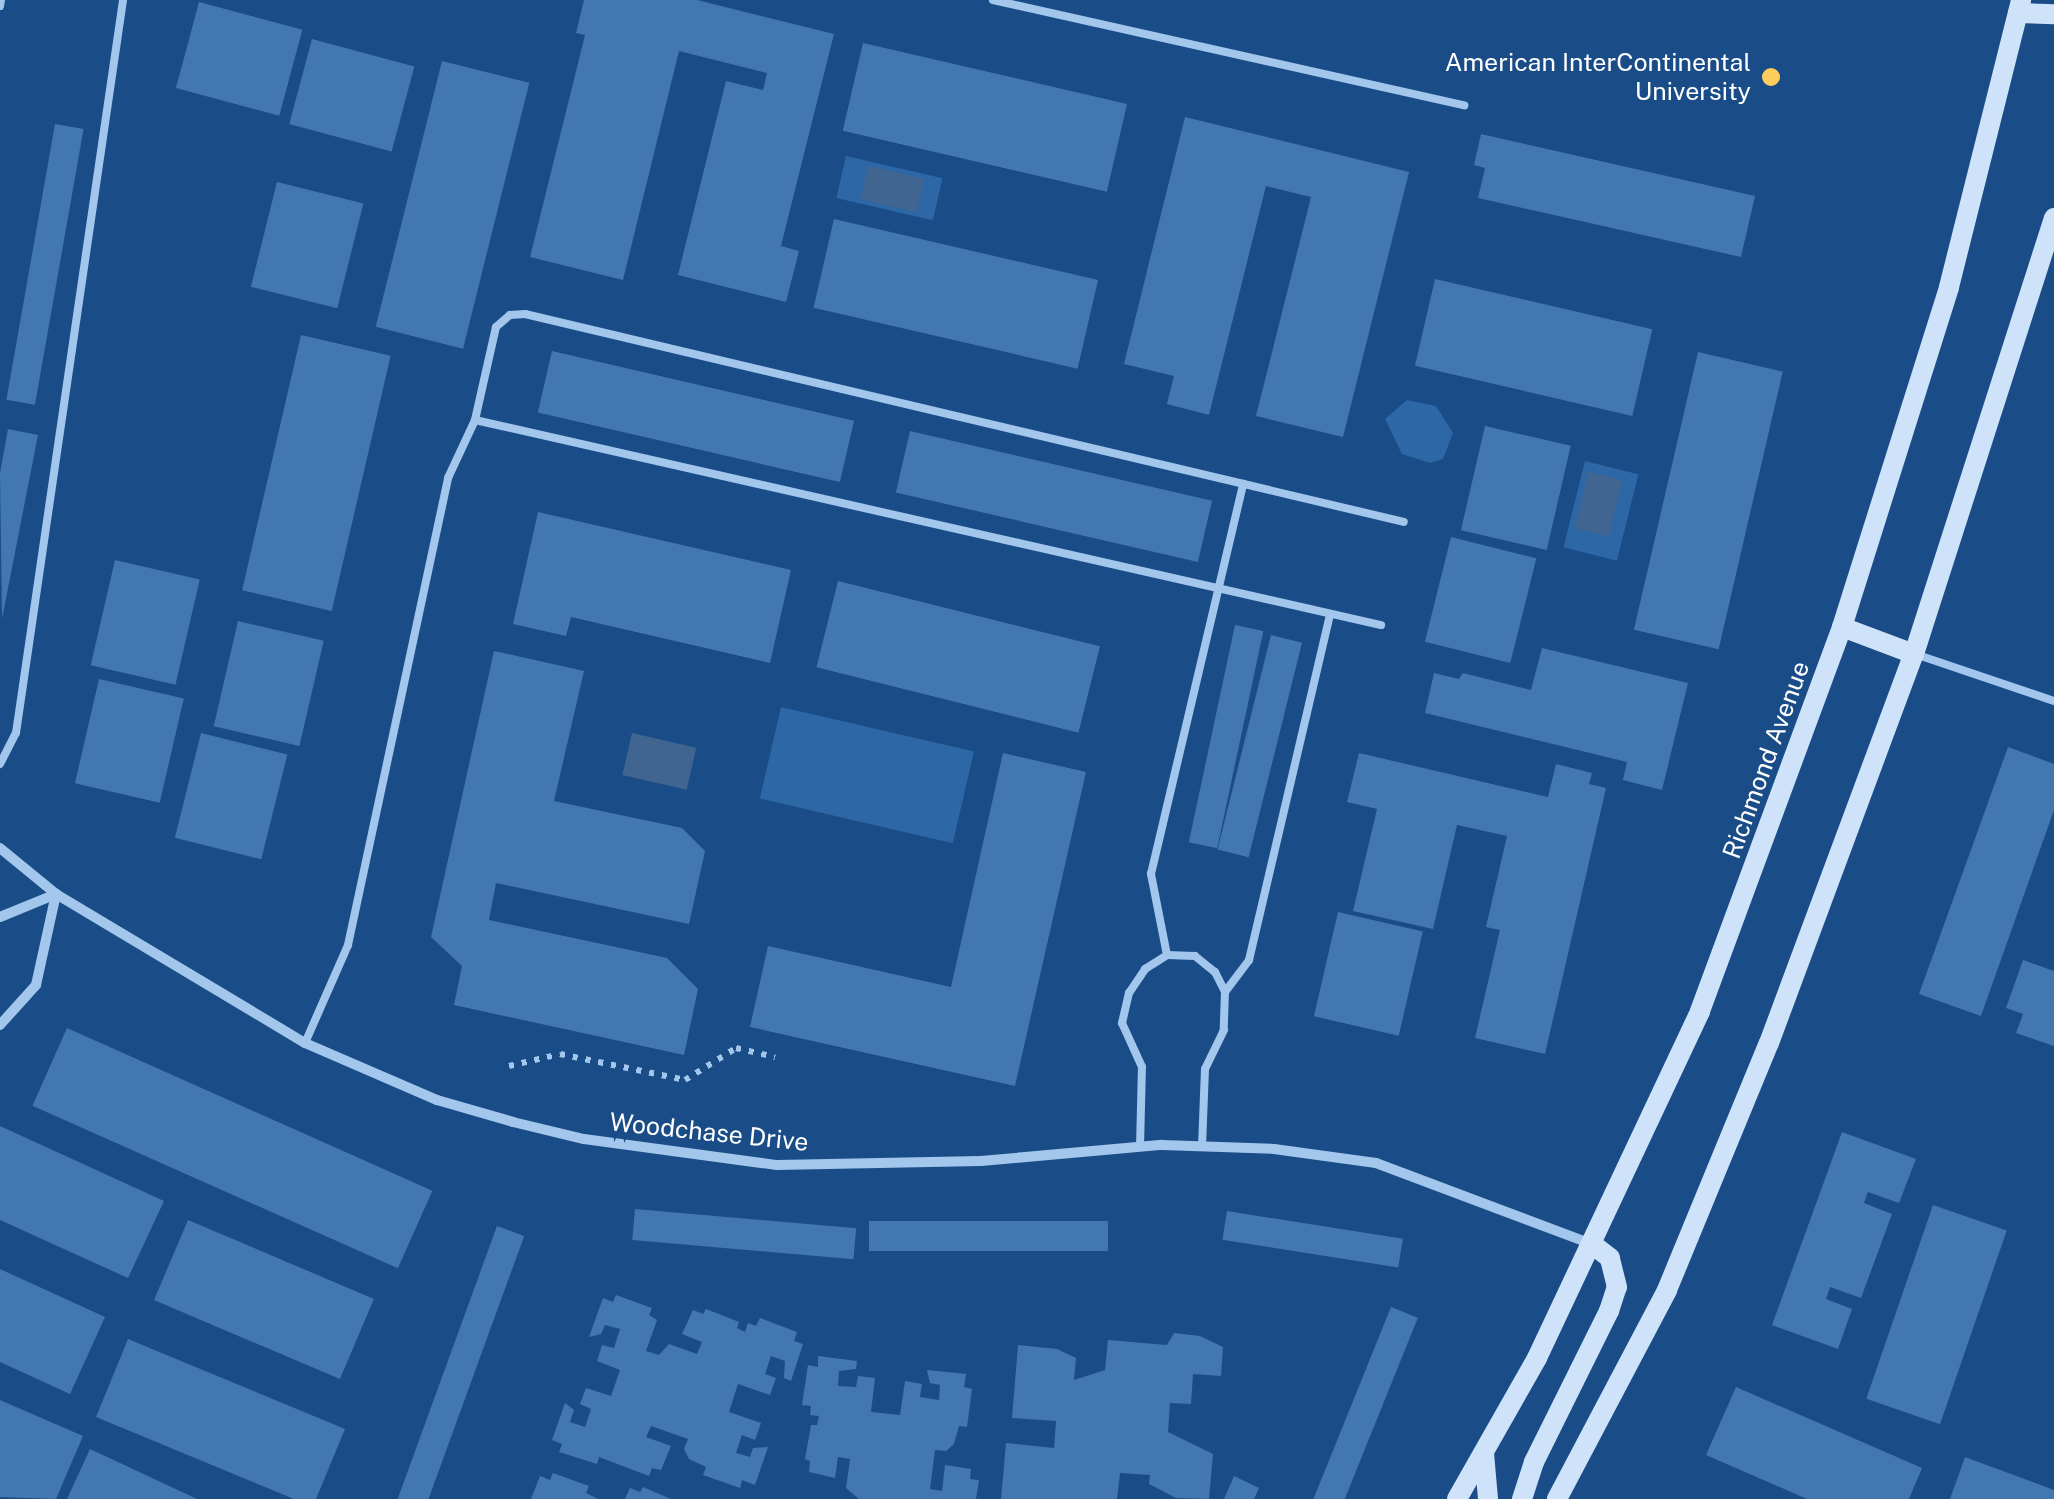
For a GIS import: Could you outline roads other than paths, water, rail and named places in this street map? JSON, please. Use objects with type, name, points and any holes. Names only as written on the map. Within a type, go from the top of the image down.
[{"type":"main road","points":[[2020,6],[2054,14]]},
{"type":"main road","name":"Richmond Avenue","points":[[1457,1499],[1538,1358],[1700,1011],[1842,627],[1949,287],[2020,6]]},
{"type":"main road","points":[[1557,1499],[1667,1290],[1710,1189],[1914,654],[2051,240],[2054,218]]},
{"type":"main road","points":[[1842,627],[1914,654]]},
{"type":"main road","points":[[1522,1499],[1534,1462],[1609,1312],[1616,1287],[1610,1258],[1592,1244]]},
{"type":"main road","points":[[1484,1453],[1488,1499]]},
{"type":"street","name":"Woodchase Drive","points":[[0,848],[56,894],[306,1043],[437,1100],[513,1122],[584,1139],[777,1165],[981,1161],[1140,1147],[1274,1149],[1376,1163],[1592,1244]]},
{"type":"street","points":[[0,917],[56,894]]},
{"type":"street","points":[[0,1026],[36,985],[56,894]]},
{"type":"lane","points":[[0,764],[16,733],[123,0]]},
{"type":"lane","points":[[993,0],[1464,106]]},
{"type":"lane","points":[[306,1043],[348,945],[448,478],[475,420],[496,327],[510,314],[525,314],[1404,522]]},
{"type":"lane","points":[[475,420],[1380,625]]},
{"type":"lane","points":[[1167,955],[1151,874],[1242,484]]},
{"type":"lane","points":[[1225,992],[1248,960],[1330,614]]},
{"type":"lane","points":[[1914,654],[2054,702]]},
{"type":"lane","points":[[1140,1147],[1142,1067],[1122,1022],[1128,993],[1145,969],[1167,955],[1194,956],[1215,972],[1225,992],[1224,1030],[1205,1069],[1202,1146]]},
{"type":"place","name":"American InterContinental University","points":[[1771,77]]}]
